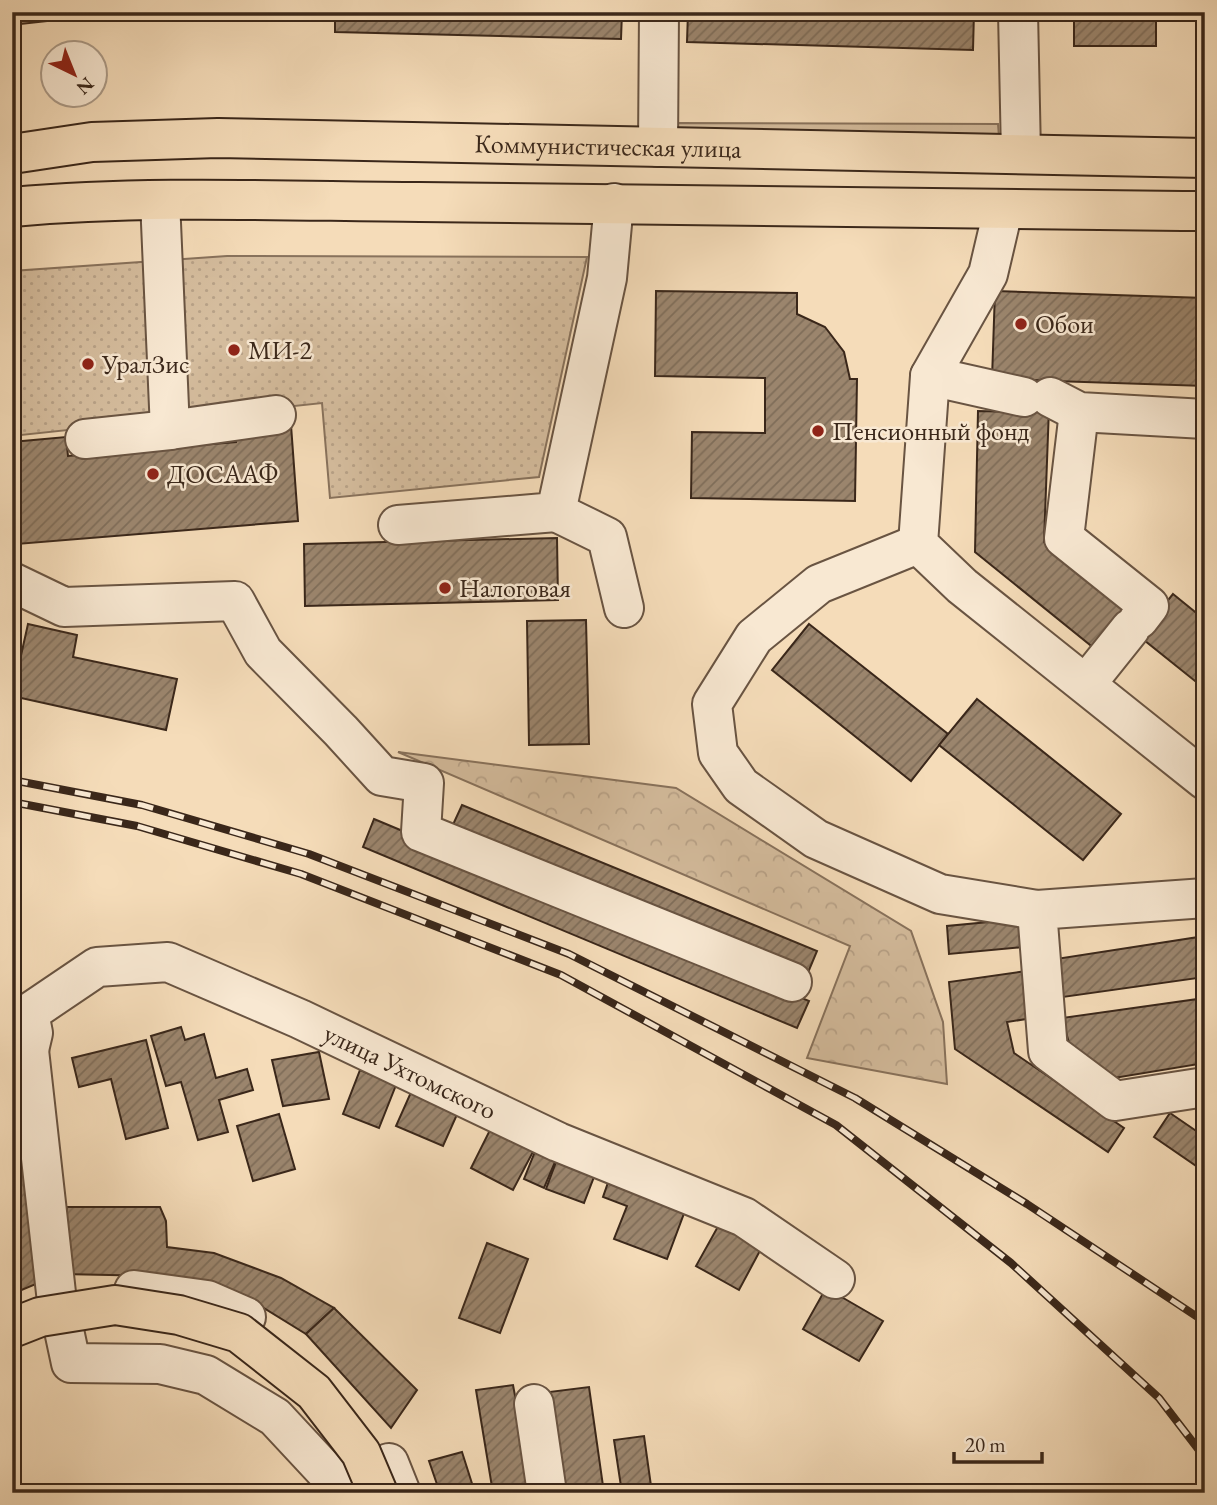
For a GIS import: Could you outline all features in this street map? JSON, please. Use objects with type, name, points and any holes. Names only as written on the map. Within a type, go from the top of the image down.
[{"type":"main road","name":"Коммунистическая улица","points":[[12,154],[92,142],[218,138],[1205,158]]},
{"type":"main road","points":[[12,207],[65,202],[160,200],[1205,211]]},
{"type":"main road","points":[[12,1328],[40,1317],[114,1305],[179,1315],[239,1333],[314,1392],[361,1453],[389,1483]]},
{"type":"street","points":[[658,147],[659,12]]},
{"type":"street","points":[[1018,12],[1021,154]]},
{"type":"street","points":[[160,200],[170,430]]},
{"type":"street","points":[[556,512],[607,278],[614,203]]},
{"type":"street","points":[[918,544],[930,376],[988,274],[1003,210]]},
{"type":"street","points":[[930,376],[1051,402],[1205,419]]},
{"type":"street","points":[[1051,402],[1064,538],[1149,606],[1086,684]]},
{"type":"street","points":[[85,439],[276,415]]},
{"type":"street","points":[[398,524],[556,512],[607,537],[624,608]]},
{"type":"street","points":[[918,544],[962,586],[1205,780]]},
{"type":"street","points":[[918,544],[819,584],[754,637],[712,704],[718,753],[741,786],[816,839],[940,894],[1037,911],[1205,898]]},
{"type":"street","points":[[12,582],[64,607],[236,601],[263,652],[382,776],[424,783],[421,832],[792,982]]},
{"type":"street","points":[[1037,911],[1048,1051],[1115,1101],[1205,1087]]},
{"type":"street","name":"улица Ухтомского","points":[[21,1051],[33,1032],[29,1013],[97,967],[168,962],[300,1019],[558,1142],[744,1217],[835,1279]]},
{"type":"street","points":[[21,1051],[56,1293],[71,1363],[160,1364],[206,1375],[275,1417],[329,1475],[337,1493]]},
{"type":"street","points":[[12,1309],[56,1293],[137,1290],[207,1300],[246,1317]]},
{"type":"street","points":[[534,1405],[547,1493]]},
{"type":"green space","points":[[677,123],[998,124],[1001,164],[679,155]]},
{"type":"green space","points":[[227,256],[587,257],[539,477],[330,498],[322,403],[12,436],[12,271]]},
{"type":"green space","points":[[398,752],[676,788],[911,931],[943,1022],[947,1084],[807,1058],[850,946]]},
{"type":"building","points":[[12,12],[129,12],[12,25]]},
{"type":"building","points":[[335,12],[622,12],[621,39],[335,32]]},
{"type":"building","points":[[688,12],[974,12],[973,50],[687,42]]},
{"type":"building","points":[[1074,12],[1156,12],[1156,46],[1074,46]]},
{"type":"building","points":[[656,291],[797,293],[797,314],[825,327],[844,352],[850,379],[857,379],[855,501],[691,498],[692,432],[765,433],[765,378],[655,376]]},
{"type":"building","points":[[995,291],[1205,298],[1205,386],[992,379]]},
{"type":"building","points":[[1025,380],[1050,381],[1044,542],[1147,626],[1100,653],[975,552],[978,411],[1022,412]]},
{"type":"building","name":"ДОСААФ","points":[[291,425],[298,521],[17,544],[12,491],[12,442],[66,437],[68,456],[236,442],[235,429]]},
{"type":"building","points":[[557,538],[558,600],[305,606],[304,544]]},
{"type":"building","points":[[1173,594],[1205,620],[1205,689],[1139,636]]},
{"type":"building","points":[[586,620],[589,744],[529,745],[527,621]]},
{"type":"building","points":[[28,624],[77,635],[73,657],[177,679],[166,730],[12,696]]},
{"type":"building","points":[[809,624],[948,734],[911,781],[772,670]]},
{"type":"building","points":[[977,699],[1121,814],[1083,860],[939,745]]},
{"type":"building","points":[[462,805],[817,951],[807,975],[451,829]]},
{"type":"building","points":[[374,819],[809,1001],[797,1028],[363,847]]},
{"type":"building","points":[[1021,919],[1023,947],[949,954],[947,926]]},
{"type":"building","points":[[1205,936],[1205,977],[1063,997],[1056,959]]},
{"type":"building","points":[[1026,971],[1033,1018],[1007,1022],[1014,1053],[1124,1128],[1108,1152],[955,1049],[949,982]]},
{"type":"building","points":[[1205,998],[1205,1063],[1108,1079],[1071,1050],[1062,1018]]},
{"type":"building","points":[[181,1027],[185,1040],[204,1034],[216,1078],[247,1069],[253,1090],[219,1100],[228,1132],[198,1140],[181,1082],[166,1086],[151,1036]]},
{"type":"building","points":[[146,1040],[168,1128],[126,1139],[111,1079],[79,1087],[72,1058]]},
{"type":"building","points":[[319,1052],[329,1099],[283,1106],[272,1060]]},
{"type":"building","points":[[360,1070],[396,1085],[379,1128],[343,1114]]},
{"type":"building","points":[[12,1072],[48,1279],[12,1294],[12,1256],[16,1255],[12,1232]]},
{"type":"building","points":[[412,1090],[459,1110],[443,1146],[396,1126]]},
{"type":"building","points":[[1170,1113],[1205,1137],[1205,1172],[1154,1137]]},
{"type":"building","points":[[279,1114],[295,1169],[253,1181],[237,1126]]},
{"type":"building","points":[[492,1126],[535,1148],[513,1190],[471,1168]]},
{"type":"building","points":[[540,1139],[561,1148],[544,1188],[524,1179]]},
{"type":"building","points":[[559,1154],[597,1169],[584,1203],[546,1189]]},
{"type":"building","points":[[612,1171],[689,1200],[667,1259],[614,1239],[627,1206],[603,1197]]},
{"type":"building","points":[[67,1207],[160,1207],[166,1221],[167,1247],[214,1253],[281,1278],[334,1308],[306,1334],[262,1307],[157,1276],[62,1274]]},
{"type":"building","points":[[721,1221],[763,1245],[739,1290],[696,1266]]},
{"type":"building","points":[[487,1243],[528,1259],[500,1333],[459,1318]]},
{"type":"building","points":[[826,1288],[883,1321],[859,1361],[803,1329]]},
{"type":"building","points":[[334,1308],[417,1390],[391,1428],[306,1334]]},
{"type":"building","points":[[513,1385],[533,1493],[493,1493],[476,1390]]},
{"type":"building","points":[[589,1387],[604,1493],[564,1493],[549,1392]]},
{"type":"building","points":[[644,1436],[652,1493],[622,1493],[614,1440]]},
{"type":"building","points":[[462,1452],[475,1493],[440,1493],[429,1461]]},
{"type":"railway","points":[[12,780],[142,805],[309,854],[569,954],[855,1098],[1027,1204],[1205,1322]]},
{"type":"railway","points":[[12,802],[137,826],[301,874],[561,975],[836,1125],[1011,1263],[1159,1398],[1205,1458]]},
{"type":"place","name":"Обои","points":[[1021,324]]},
{"type":"place","name":"МИ-2","points":[[234,350]]},
{"type":"place","name":"УралЗис","points":[[88,364]]},
{"type":"place","name":"Пенсионный фонд","points":[[818,431]]},
{"type":"place","name":"ДОСААФ","points":[[153,474]]},
{"type":"place","name":"Налоговая","points":[[445,588]]}]
